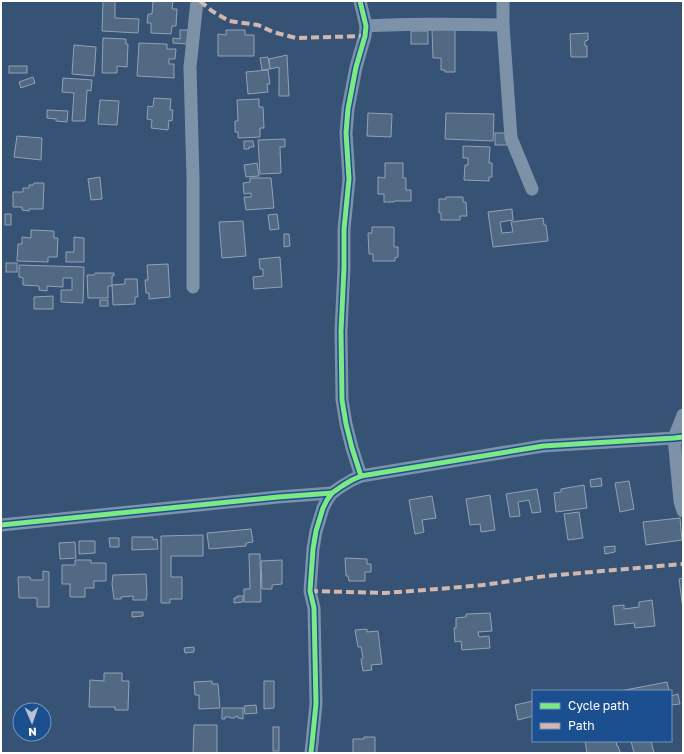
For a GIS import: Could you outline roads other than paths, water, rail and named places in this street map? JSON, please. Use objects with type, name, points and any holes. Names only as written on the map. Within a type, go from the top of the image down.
[{"type":"street","points":[[193,287],[193,179],[190,67],[197,1]]},
{"type":"street","points":[[360,1],[366,26],[348,109],[346,133],[349,179],[344,229],[341,331],[342,400],[352,448],[362,476]]},
{"type":"street","points":[[503,1],[503,26],[511,138],[532,189]]},
{"type":"street","points":[[366,26],[422,24],[503,26]]},
{"type":"street","points":[[683,415],[678,437],[680,501],[683,511]]},
{"type":"street","points":[[311,753],[316,704],[314,608],[310,592],[313,549],[316,531],[323,508],[332,493],[352,480],[362,476],[543,446],[678,437]]},
{"type":"street","points":[[1,525],[278,497],[332,493]]}]
